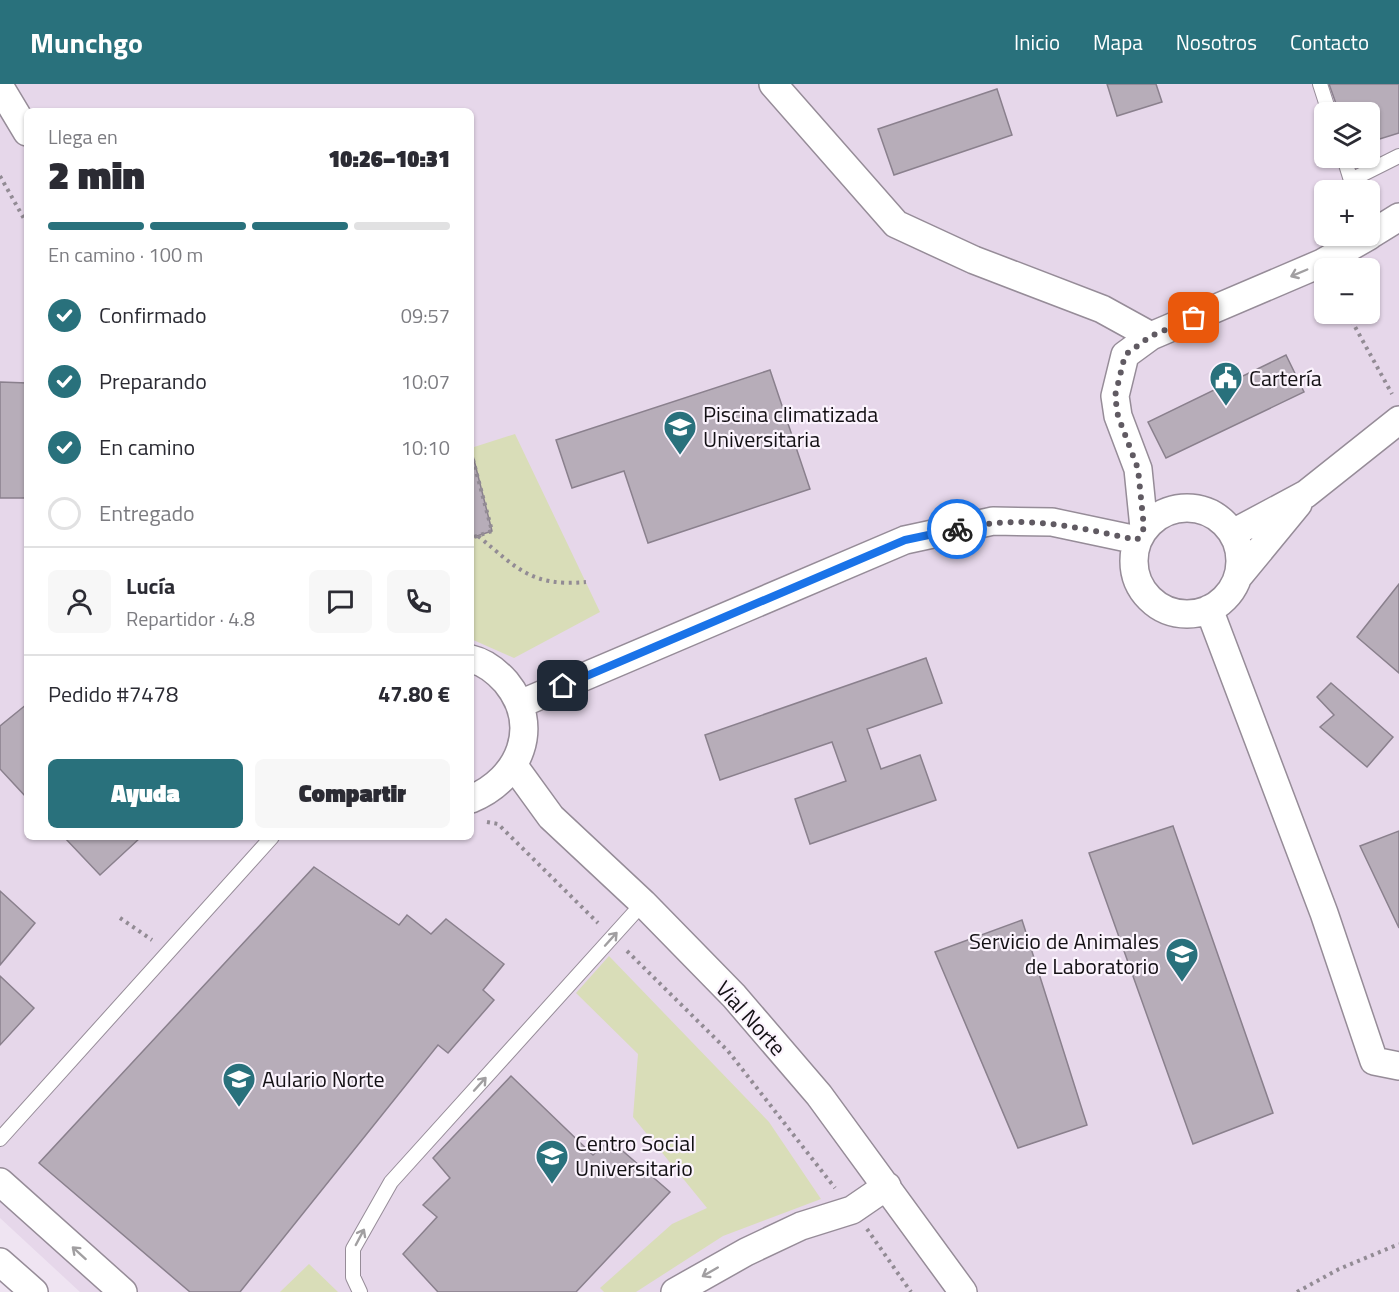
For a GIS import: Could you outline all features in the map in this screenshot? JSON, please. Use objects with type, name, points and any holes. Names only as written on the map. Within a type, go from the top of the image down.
[{"type":"street","points":[[773,84],[896,224],[974,260],[1102,309],[1151,336]]},
{"type":"street","points":[[0,87],[24,127]]},
{"type":"street","points":[[1380,228],[1399,217]]},
{"type":"street","points":[[1351,246],[1322,263],[1151,336],[1125,355],[1115,396],[1118,416],[1138,469],[1140,534],[1134,570],[1139,586],[1149,599],[1163,608],[1186,614],[1209,609],[1227,596],[1238,577],[1306,494],[1396,409]]},
{"type":"street","points":[[1138,469],[1181,507]]},
{"type":"street","points":[[1233,533],[1306,494]]},
{"type":"street","points":[[1140,534],[1160,514],[1181,507],[1211,513],[1233,533],[1240,555],[1238,577]]},
{"type":"street","points":[[520,705],[905,540],[993,521],[1052,522],[1140,534]]},
{"type":"street","points":[[1209,609],[1324,913],[1374,1060],[1399,1066]]},
{"type":"street","points":[[474,660],[498,672],[514,692],[520,705],[524,725],[522,747],[514,766],[475,811]]},
{"type":"street","name":"Vial Norte","points":[[514,766],[551,817],[643,903],[742,1005],[819,1095],[963,1292]]},
{"type":"street","points":[[0,1182],[123,1292]]},
{"type":"street","points":[[675,1292],[746,1252],[801,1226],[852,1210],[887,1185]]},
{"type":"street","points":[[0,1262],[20,1288]]},
{"type":"lane","points":[[1320,84],[1326,102]]},
{"type":"lane","points":[[1361,180],[1399,156]]},
{"type":"lane","points":[[0,1139],[269,840]]},
{"type":"lane","points":[[360,1292],[353,1277],[353,1249],[391,1182],[643,903]]},
{"type":"path","points":[[0,176],[24,219]]},
{"type":"path","points":[[1353,324],[1396,409]]},
{"type":"path","points":[[474,463],[492,531],[474,537]]},
{"type":"path","points":[[478,536],[519,570],[536,580],[586,582]]},
{"type":"path","points":[[475,811],[498,824],[728,1051],[882,1248],[910,1292]]},
{"type":"path","points":[[120,918],[155,942]]},
{"type":"path","points":[[1297,1292],[1369,1254],[1399,1244]]},
{"type":"shaded area","points":[[0,84],[1399,84],[1399,1292],[80,1292],[0,1218]]},
{"type":"green space","points":[[515,434],[600,612],[514,658],[474,640],[474,447]]},
{"type":"green space","points":[[609,956],[769,1122],[821,1199],[723,1236],[636,1292],[604,1292],[600,1288],[672,1224],[707,1208],[633,1117],[638,1054],[576,993]]},
{"type":"green space","points":[[309,1264],[338,1292],[280,1292]]},
{"type":"building","points":[[1107,84],[1156,84],[1162,102],[1117,116]]},
{"type":"building","points":[[1329,84],[1399,84],[1399,133],[1380,139],[1380,102],[1335,102]]},
{"type":"building","points":[[997,89],[1012,135],[894,175],[878,129]]},
{"type":"building","name":"Cartería","points":[[1286,355],[1304,392],[1166,458],[1148,422]]},
{"type":"building","name":"Piscina climatizada Universitaria","points":[[770,370],[810,489],[648,543],[624,471],[572,488],[556,440]]},
{"type":"building","points":[[0,382],[24,383],[24,498],[0,498]]},
{"type":"building","points":[[474,460],[492,531],[474,537]]},
{"type":"building","points":[[1399,584],[1399,673],[1357,637]]},
{"type":"building","points":[[926,658],[942,703],[867,729],[881,769],[920,755],[936,800],[810,844],[795,799],[846,781],[832,742],[720,780],[705,735]]},
{"type":"building","points":[[1331,683],[1393,737],[1367,767],[1320,727],[1334,715],[1317,697]]},
{"type":"building","points":[[24,706],[24,795],[0,769],[0,726]]},
{"type":"building","name":"Servicio de Animales de Laboratorio","points":[[1173,826],[1273,1113],[1193,1144],[1089,853]]},
{"type":"building","points":[[1399,831],[1399,928],[1360,846]]},
{"type":"building","points":[[67,840],[138,840],[100,875]]},
{"type":"building","name":"Aulario Norte","points":[[314,867],[399,925],[407,915],[431,934],[446,919],[504,964],[483,990],[494,1000],[448,1053],[438,1045],[240,1292],[190,1292],[39,1163]]},
{"type":"building","points":[[0,891],[35,923],[0,965]]},
{"type":"building","points":[[1022,920],[1087,1125],[1018,1148],[935,952]]},
{"type":"building","points":[[0,976],[34,1008],[0,1045]]},
{"type":"building","name":"Centro Social Universitario","points":[[511,1076],[593,1155],[610,1140],[670,1192],[576,1292],[438,1292],[403,1254],[437,1217],[423,1205],[450,1178],[433,1158]]},
{"type":"way so far","points":[[957,529],[993,521],[1052,522],[1137,540],[1144,528],[1138,469],[1118,416],[1115,396],[1125,355],[1151,336],[1194,318]]},
{"type":"place","name":"Cartería","points":[[1226,407]]},
{"type":"place","name":"Piscina climatizada Universitaria","points":[[680,456]]},
{"type":"place","name":"Servicio de Animales de Laboratorio","points":[[1182,983]]},
{"type":"place","name":"Aulario Norte","points":[[239,1108]]},
{"type":"place","name":"Centro Social Universitario","points":[[552,1185]]},
{"type":"route","points":[[563,686],[905,540],[957,529]]}]
